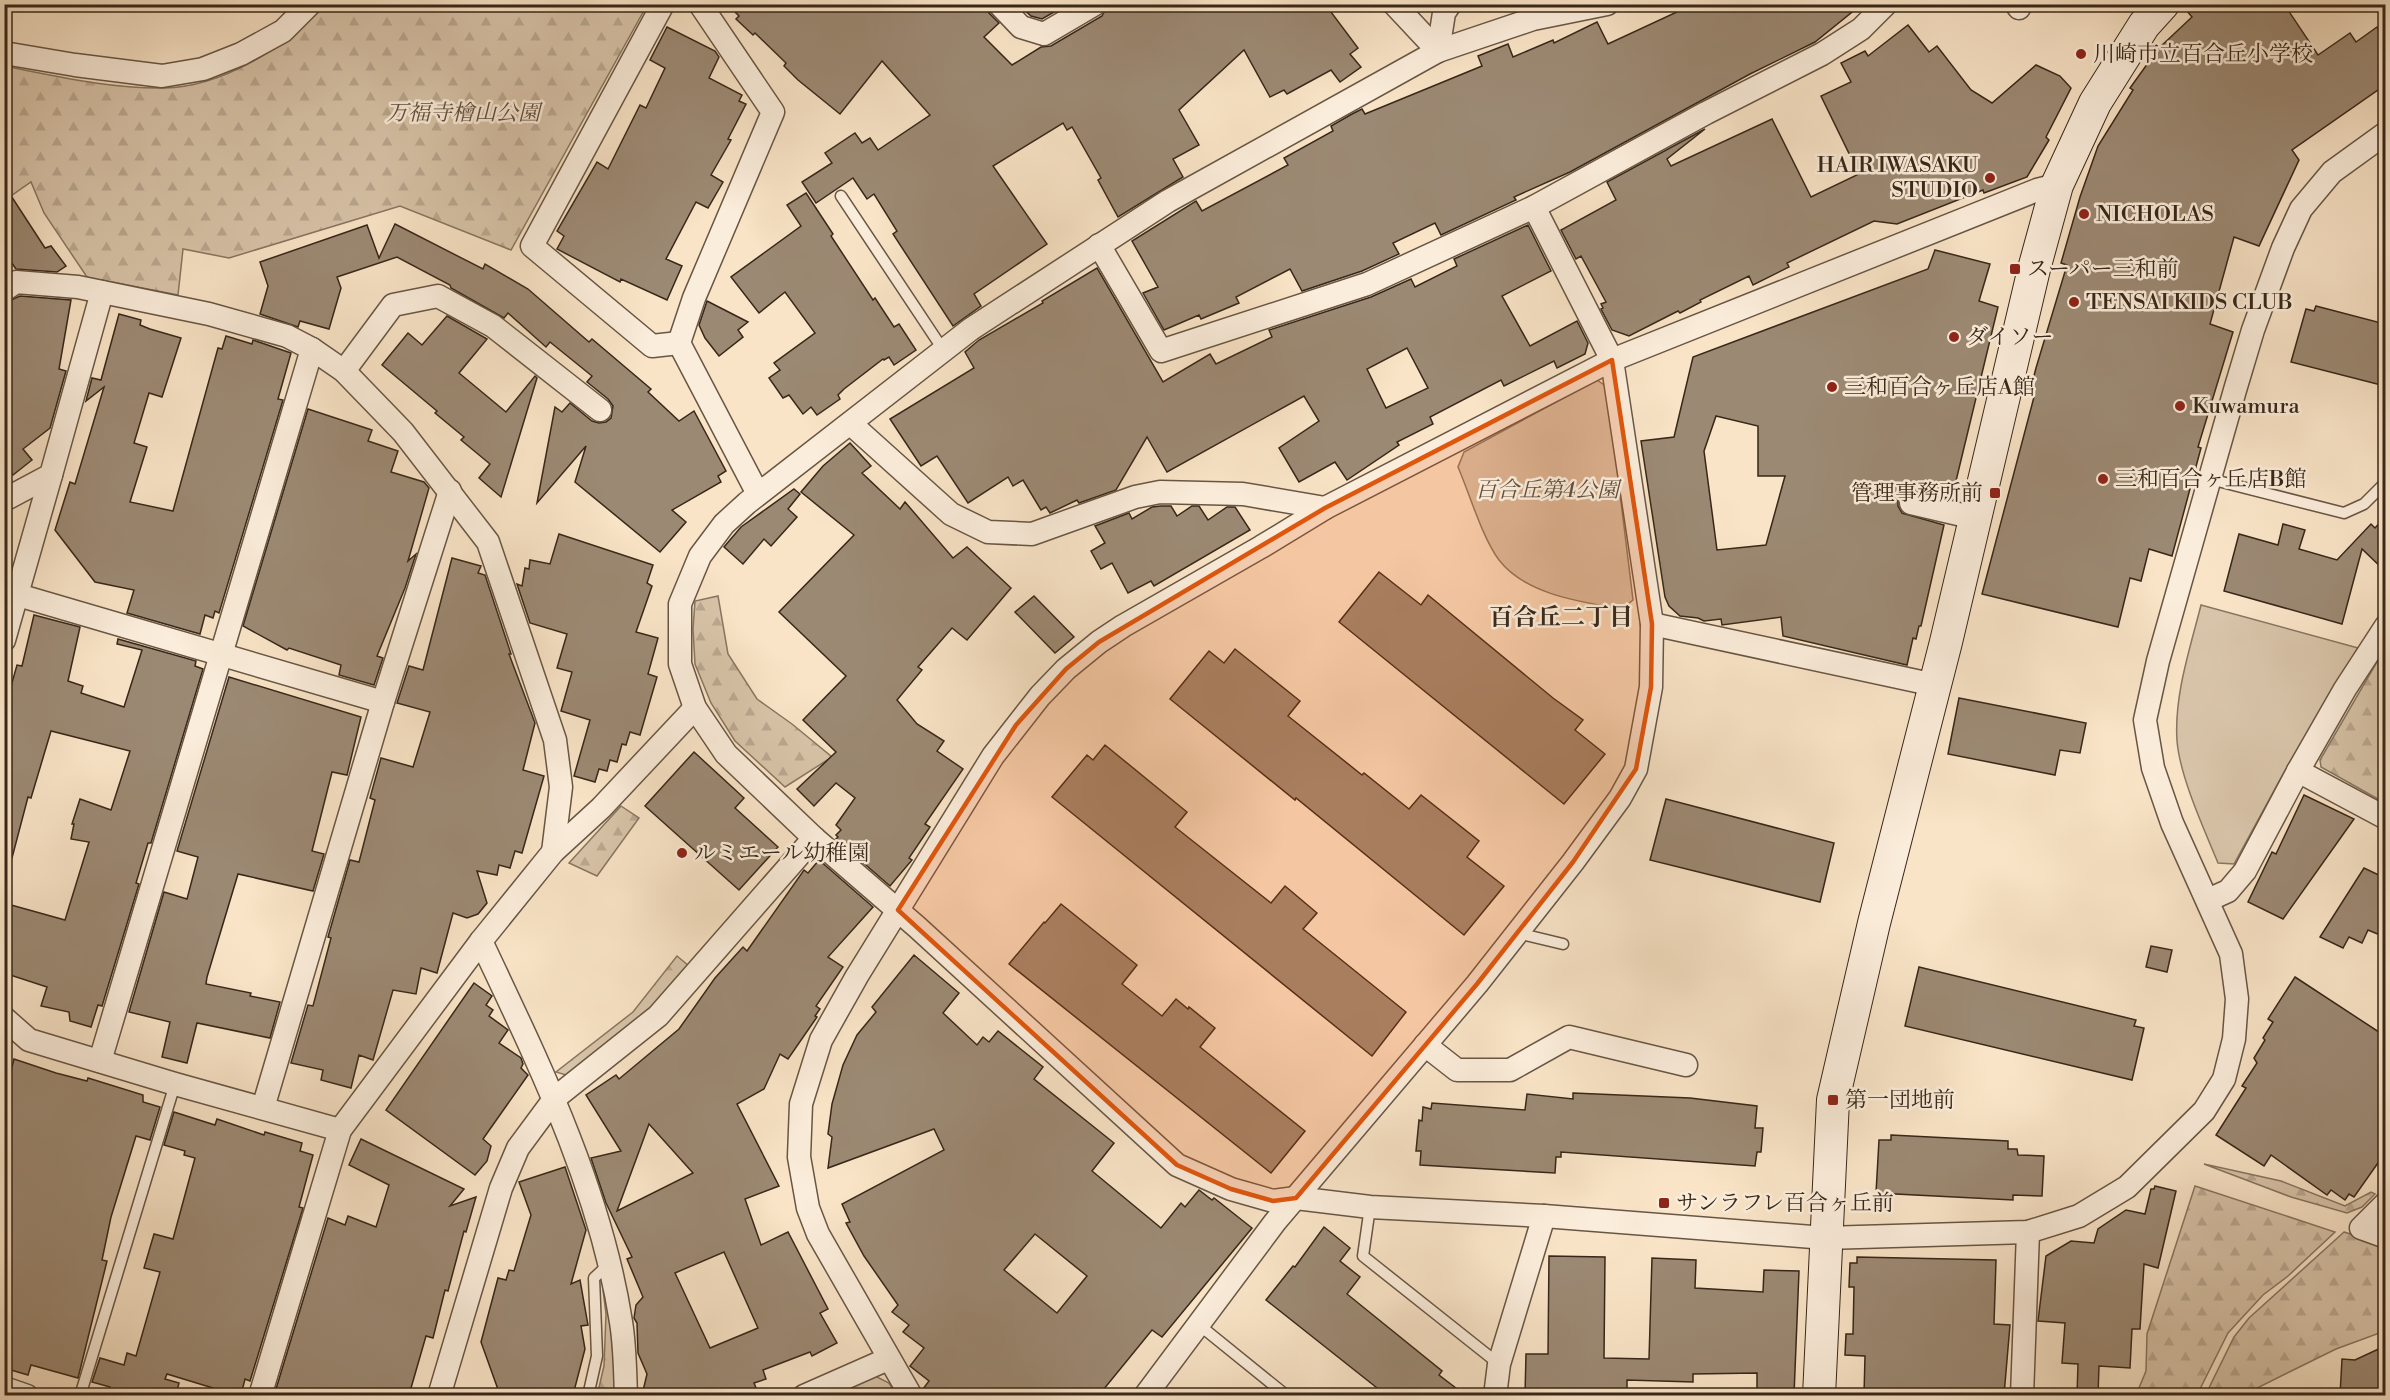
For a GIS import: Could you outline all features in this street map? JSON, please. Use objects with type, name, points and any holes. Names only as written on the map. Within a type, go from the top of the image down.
[{"type":"street","points":[[4,53],[162,76],[203,69],[241,54],[283,31],[310,4]]},
{"type":"street","points":[[663,4],[532,246],[652,346],[679,343]]},
{"type":"street","points":[[700,4],[773,112],[694,297],[679,343],[758,494]]},
{"type":"street","points":[[999,4],[1021,27],[1044,34],[1095,4]]},
{"type":"street","points":[[1394,4],[1438,51]]},
{"type":"street","points":[[1438,51],[1444,13],[1450,4]]},
{"type":"street","points":[[1606,4],[1533,19],[1438,51],[1167,201],[1099,245],[971,329],[758,494],[724,524],[700,556],[680,604],[680,664],[695,708],[726,754],[814,838],[898,910],[1177,1165],[1231,1190],[1273,1201],[1296,1198],[1370,1207],[1545,1216],[1825,1238],[2028,1232],[2079,1216],[2127,1187],[2204,1111],[2224,1079],[2234,1039],[2237,999],[2231,954],[2172,823],[2153,768],[2145,720],[2158,661],[2253,330],[2283,248],[2301,209],[2332,172],[2385,133]]},
{"type":"street","points":[[1099,245],[1161,351],[1367,285],[1534,207],[1706,112],[1822,54],[1861,29],[1886,4]]},
{"type":"street","points":[[1819,1395],[1833,1100],[2034,269],[2057,185],[2095,103],[2144,25],[2163,4]]},
{"type":"street","points":[[911,1395],[888,1359],[818,1234],[808,1208],[799,1157],[801,1104],[821,1040],[993,756],[1040,696],[1066,669],[1123,626],[1325,508],[1612,360],[2037,190],[2057,185]]},
{"type":"street","points":[[1145,1395],[1275,1222],[1425,1045],[1573,862],[1620,798],[1636,769],[1651,687],[1652,624],[1612,360],[1534,207]]},
{"type":"street","points":[[4,290],[16,282],[78,287],[246,323],[287,336],[312,349],[344,371],[403,432],[488,542],[555,740],[561,787],[554,852]]},
{"type":"street","points":[[4,640],[102,292]]},
{"type":"street","points":[[344,371],[393,305],[438,296],[493,326],[600,410]]},
{"type":"street","points":[[100,1061],[312,349]]},
{"type":"street","points":[[851,424],[951,514],[988,532],[1032,534],[1135,497],[1160,492],[1243,494],[1325,508]]},
{"type":"street","points":[[4,500],[51,475]]},
{"type":"street","points":[[263,1108],[383,702],[450,491]]},
{"type":"street","points":[[1911,503],[1975,518]]},
{"type":"street","points":[[18,595],[383,702]]},
{"type":"street","points":[[1652,624],[1935,685]]},
{"type":"street","points":[[2208,900],[2228,891],[2245,871],[2298,771],[2345,689],[2385,626]]},
{"type":"street","points":[[260,1395],[340,1130],[481,941],[554,852],[601,808],[695,708]]},
{"type":"street","points":[[2298,771],[2385,818]]},
{"type":"street","points":[[439,1395],[501,1188],[518,1148],[555,1098],[658,1016],[814,838]]},
{"type":"street","points":[[481,941],[555,1098],[584,1173],[609,1264],[622,1323],[626,1395]]},
{"type":"street","points":[[4,1018],[29,1040],[340,1130]]},
{"type":"street","points":[[1425,1045],[1457,1070],[1510,1070],[1569,1037],[1686,1065]]},
{"type":"street","points":[[2385,1203],[2361,1228],[2385,1237]]},
{"type":"street","points":[[1495,1395],[1499,1364],[1545,1216]]},
{"type":"street","points":[[2022,1395],[2028,1232]]},
{"type":"street","points":[[804,1395],[888,1359]]},
{"type":"street","points":[[4,1388],[27,1395]]},
{"type":"lane","points":[[841,196],[944,351]]},
{"type":"lane","points":[[2210,479],[2344,513],[2364,504],[2385,482]]},
{"type":"lane","points":[[1517,933],[1563,944]]},
{"type":"lane","points":[[80,1395],[175,1084]]},
{"type":"lane","points":[[1370,1207],[1363,1256],[1499,1364]]},
{"type":"lane","points":[[588,1395],[597,1356],[594,1278],[609,1264]]},
{"type":"lane","points":[[1198,1323],[1287,1395]]},
{"type":"highlighted area","points":[[1612,360],[1652,624],[1651,687],[1636,769],[1573,862],[1477,984],[1296,1198],[1273,1201],[1231,1189],[1177,1165],[898,910],[1016,725],[1066,669],[1099,642],[1325,508]]},
{"type":"green space","name":"万福寺檜山公園","points":[[324,5],[647,5],[511,250],[400,206],[229,258],[183,249],[178,295],[112,282],[89,280],[44,213],[31,182],[5,200],[4,66],[124,86],[164,88],[186,86],[208,81],[252,62],[292,36]]},
{"type":"green space","name":"百合丘第4公園","points":[[1597,380],[1607,387],[1633,600],[1622,609],[1556,595],[1539,589],[1510,572],[1499,560],[1487,540],[1458,467],[1464,452]]},
{"type":"green space","points":[[718,596],[728,654],[757,699],[832,757],[785,787],[735,741],[711,703],[695,664],[693,629],[695,601]]},
{"type":"green space","points":[[2201,605],[2358,648],[2283,774],[2234,864],[2218,863],[2188,786],[2177,741],[2180,689]]},
{"type":"green space","points":[[2385,648],[2385,803],[2321,767],[2320,760]]},
{"type":"green space","points":[[621,806],[639,818],[597,876],[569,863]]},
{"type":"green space","points":[[677,956],[689,966],[659,1000],[569,1076],[556,1072],[633,1012]]},
{"type":"green space","points":[[2204,1164],[2281,1181],[2345,1206],[2371,1192],[2375,1194],[2362,1207],[2347,1213],[2291,1197]]},
{"type":"green space","points":[[2195,1186],[2335,1232],[2288,1276],[2263,1295],[2228,1333],[2197,1395],[2136,1395],[2146,1371],[2147,1334]]},
{"type":"green space","points":[[2344,1232],[2385,1245],[2385,1331],[2336,1349],[2255,1389],[2252,1395],[2205,1396],[2234,1337],[2249,1318]]},
{"type":"green space","points":[[603,1290],[610,1316],[616,1395],[597,1396],[604,1366],[606,1314]]},
{"type":"green space","points":[[875,1376],[889,1383],[897,1395],[831,1396]]},
{"type":"building","points":[[727,4],[986,4],[989,13],[999,23],[984,37],[1012,65],[1041,47],[1051,46],[1102,16],[1108,4],[1325,4],[1358,48],[1350,54],[1361,67],[1340,82],[1331,70],[1287,94],[1284,90],[1270,97],[1244,50],[1179,110],[1199,145],[1173,159],[1183,177],[1118,217],[1098,180],[1101,178],[1072,127],[1067,130],[1063,123],[993,166],[1047,244],[974,294],[981,306],[953,326],[893,234],[897,231],[874,194],[867,199],[853,178],[816,203],[802,182],[832,163],[825,153],[855,133],[862,143],[870,138],[878,150],[930,115],[882,61],[840,114],[798,80],[784,66],[786,63],[755,33],[753,35],[736,19],[739,16]]},
{"type":"building","points":[[1018,4],[1068,4],[1042,19],[1031,16]]},
{"type":"building","points":[[1694,4],[1862,4],[1815,42],[1750,74],[1570,172],[1514,197],[1516,200],[1441,235],[1435,223],[1393,243],[1399,254],[1362,271],[1302,291],[1290,269],[1236,297],[1239,303],[1201,319],[1199,315],[1164,330],[1143,293],[1158,287],[1132,241],[1196,201],[1202,211],[1288,165],[1284,158],[1333,131],[1331,126],[1352,114],[1362,109],[1365,114],[1482,66],[1478,56],[1508,44],[1513,57],[1553,40],[1554,43],[1597,22],[1608,44]]},
{"type":"building","points":[[2181,4],[2284,4],[2318,55],[2350,33],[2356,42],[2377,27],[2385,39],[2385,85],[2292,150],[2299,160],[2259,246],[2234,237],[2210,324],[2233,332],[2198,447],[2201,448],[2172,556],[2149,549],[2141,581],[2130,578],[2118,627],[1982,594],[2034,397],[2029,395],[2067,265],[2061,263],[2080,197],[2098,146],[2133,90],[2130,88],[2158,49],[2192,17]]},
{"type":"building","points":[[1908,25],[1929,52],[1937,46],[1971,90],[1992,103],[2036,65],[2060,76],[2071,88],[2046,137],[2049,140],[2027,177],[1984,193],[1983,190],[1897,224],[1874,221],[1787,263],[1789,267],[1753,285],[1749,276],[1700,300],[1701,302],[1680,313],[1678,311],[1629,336],[1612,330],[1601,309],[1603,308],[1601,304],[1606,302],[1581,256],[1576,259],[1561,230],[1616,200],[1607,182],[1705,129],[1667,159],[1671,166],[1772,119],[1811,197],[1859,174],[1821,96],[1851,82],[1841,63],[1865,51],[1868,56]]},
{"type":"building","points":[[667,27],[715,51],[719,57],[709,78],[742,95],[739,101],[746,104],[728,139],[731,140],[711,175],[723,182],[708,208],[696,202],[666,259],[682,266],[667,300],[621,279],[620,282],[557,249],[564,236],[557,231],[597,162],[608,169],[640,105],[646,108],[665,68],[650,60]]},
{"type":"building","points":[[4,185],[45,248],[51,246],[66,266],[57,272],[16,269],[4,252]]},
{"type":"building","points":[[806,193],[873,300],[875,298],[894,327],[899,324],[916,350],[894,365],[889,357],[883,359],[844,389],[838,395],[840,399],[817,415],[811,407],[803,414],[789,395],[783,398],[769,378],[780,370],[774,363],[815,333],[785,292],[759,313],[731,277],[801,226],[787,205]]},
{"type":"building","points":[[395,224],[483,269],[485,264],[528,289],[589,342],[592,339],[651,389],[648,392],[679,421],[694,411],[726,471],[718,476],[721,482],[672,510],[686,522],[660,552],[575,482],[586,446],[537,503],[555,407],[562,412],[570,403],[592,421],[599,423],[611,418],[613,406],[587,382],[592,376],[550,342],[546,347],[508,313],[504,318],[451,288],[450,285],[397,257],[337,277],[341,288],[329,329],[300,321],[298,327],[260,314],[268,286],[260,262],[367,225],[379,258]]},
{"type":"building","points":[[1528,225],[1551,271],[1502,296],[1530,346],[1577,321],[1588,343],[1585,354],[1557,368],[1554,361],[1504,386],[1501,380],[1430,417],[1433,424],[1397,442],[1399,445],[1347,480],[1335,462],[1299,482],[1279,448],[1319,421],[1304,396],[1167,472],[1147,437],[1116,490],[1079,503],[1077,500],[1050,513],[1046,507],[1041,510],[1023,480],[1013,486],[1008,477],[968,503],[937,456],[921,466],[890,419],[974,368],[965,352],[979,340],[1097,268],[1163,382],[1210,354],[1216,364],[1272,337],[1269,330],[1371,297],[1411,279],[1415,287],[1457,266],[1454,259]],"holes":[[[1407,348],[1428,388],[1386,408],[1367,369]]]},
{"type":"building","points":[[1935,250],[1990,264],[1979,301],[1998,307],[1955,485],[1959,486],[1956,500],[1913,490],[1907,490],[1898,499],[1898,506],[1902,513],[1944,525],[1921,626],[1919,626],[1916,639],[1913,638],[1907,665],[1783,636],[1781,617],[1722,625],[1721,619],[1704,621],[1680,616],[1669,606],[1665,597],[1641,441],[1674,437],[1693,357],[1928,269]],"holes":[[[1716,416],[1758,426],[1758,476],[1785,476],[1766,545],[1717,550],[1704,451]]]},
{"type":"building","points":[[20,296],[71,300],[59,369],[66,371],[50,428],[23,449],[32,460],[13,475],[4,464],[4,303]]},
{"type":"building","points":[[707,301],[748,322],[738,330],[743,337],[719,356],[705,338],[699,325]]},
{"type":"building","points":[[2316,306],[2385,324],[2385,386],[2291,362],[2306,309],[2314,311]]},
{"type":"building","points":[[119,314],[141,320],[140,325],[150,329],[181,338],[162,397],[149,393],[134,443],[147,447],[130,502],[173,511],[218,348],[222,349],[226,336],[252,344],[253,340],[291,353],[278,399],[283,400],[219,613],[215,611],[213,618],[205,615],[200,634],[127,613],[134,590],[95,582],[55,530],[70,482],[75,484],[104,387],[86,401],[92,378],[101,380]]},
{"type":"building","points":[[447,316],[487,339],[459,373],[506,412],[535,376],[537,378],[501,497],[479,478],[490,464],[461,440],[464,437],[435,413],[437,411],[382,365],[408,333],[422,345]]},
{"type":"building","points":[[308,409],[372,430],[368,441],[398,451],[391,472],[424,482],[429,488],[408,561],[416,554],[405,588],[377,656],[383,658],[374,685],[339,675],[341,665],[289,648],[287,650],[243,626]]},
{"type":"building","points":[[850,443],[871,466],[862,473],[900,509],[905,502],[953,558],[967,547],[1011,588],[967,640],[952,628],[918,667],[922,670],[897,700],[917,724],[944,741],[937,751],[963,769],[925,824],[930,827],[909,858],[912,860],[890,886],[836,839],[838,837],[836,835],[841,830],[836,825],[855,798],[836,783],[814,806],[797,789],[836,752],[803,720],[846,676],[779,612],[854,535],[801,492],[823,466]]},
{"type":"building","points":[[794,489],[800,494],[788,509],[797,517],[771,546],[764,539],[743,564],[724,547],[741,527]]},
{"type":"building","points":[[1171,506],[1177,516],[1192,506],[1199,506],[1208,520],[1227,507],[1235,507],[1250,530],[1154,586],[1151,581],[1128,593],[1112,563],[1101,569],[1091,551],[1105,543],[1095,526],[1129,513],[1132,519],[1152,507]]},
{"type":"building","points":[[2385,517],[2385,571],[2362,549],[2342,624],[2224,591],[2239,534],[2278,545],[2283,524],[2305,530],[2299,549],[2337,560],[2371,524],[2375,528]]},
{"type":"building","points":[[559,534],[653,565],[647,583],[652,586],[636,632],[658,638],[648,674],[657,677],[640,735],[630,732],[626,745],[622,744],[617,762],[610,760],[607,771],[599,769],[595,782],[574,776],[590,720],[561,711],[572,672],[557,668],[567,634],[530,623],[517,584],[522,586],[525,568],[529,569],[530,560],[550,564]]},
{"type":"building","points":[[452,558],[481,566],[478,573],[485,575],[511,654],[509,654],[535,723],[523,770],[544,776],[522,853],[515,851],[510,868],[499,865],[497,875],[477,871],[487,903],[478,914],[467,918],[453,913],[437,973],[421,968],[416,994],[393,990],[373,1060],[359,1055],[351,1088],[321,1080],[323,1070],[291,1063],[308,1005],[313,1006],[331,938],[328,937],[350,860],[359,862],[375,800],[370,798],[381,758],[413,767],[430,712],[397,703],[409,666],[423,670]]},
{"type":"building","points":[[1379,572],[1421,605],[1428,595],[1583,720],[1575,730],[1605,754],[1564,804],[1339,622]]},
{"type":"building","points":[[1034,596],[1074,637],[1055,653],[1015,612]]},
{"type":"building","points":[[34,615],[80,627],[68,681],[83,686],[81,693],[124,707],[142,650],[117,644],[118,639],[196,661],[195,666],[203,669],[151,843],[148,843],[136,883],[139,884],[102,1006],[98,1005],[91,1027],[70,1021],[69,1012],[41,1006],[47,987],[4,973],[4,903],[65,920],[89,842],[71,839],[74,824],[72,824],[80,799],[111,810],[130,751],[51,731],[31,798],[28,797],[12,858],[4,857],[4,711],[17,665],[22,666]]},
{"type":"building","points":[[1235,649],[1300,701],[1288,716],[1362,775],[1364,773],[1409,809],[1421,795],[1479,841],[1467,857],[1504,886],[1464,935],[1170,699],[1209,651],[1224,663]]},
{"type":"building","points":[[229,677],[361,717],[347,775],[332,772],[312,851],[324,854],[313,891],[238,874],[207,977],[206,984],[251,993],[250,996],[280,1002],[270,1038],[197,1023],[187,1063],[162,1057],[170,1022],[129,1012],[164,892],[187,899],[198,857],[177,851]]},
{"type":"building","points":[[1959,698],[2086,723],[2080,753],[2060,750],[2055,775],[1948,754]]},
{"type":"building","points":[[1105,745],[1187,812],[1175,827],[1271,903],[1285,886],[1317,913],[1303,929],[1406,1012],[1372,1056],[1052,797],[1087,755],[1093,760]]},
{"type":"building","points":[[694,752],[744,798],[735,808],[778,847],[739,890],[645,806]]},
{"type":"building","points":[[2304,795],[2354,819],[2283,919],[2248,902],[2272,852],[2276,854]]},
{"type":"building","points":[[1666,799],[1834,843],[1820,902],[1650,860]]},
{"type":"building","points":[[819,860],[873,907],[828,957],[843,967],[816,1006],[820,1009],[815,1016],[817,1017],[788,1059],[780,1054],[764,1089],[737,1104],[779,1186],[745,1199],[761,1245],[788,1232],[828,1309],[820,1313],[837,1343],[812,1356],[810,1352],[763,1370],[766,1379],[754,1383],[759,1395],[642,1395],[647,1374],[638,1353],[637,1323],[634,1318],[636,1305],[643,1297],[627,1259],[632,1257],[606,1203],[591,1158],[621,1151],[586,1095],[616,1075],[619,1079],[679,1029],[715,978],[743,947],[747,951],[804,870],[808,873]],"holes":[[[649,1124],[693,1173],[617,1211],[641,1146]],[[724,1252],[758,1328],[710,1348],[675,1273]]]},
{"type":"building","points":[[2364,868],[2385,878],[2385,923],[2380,935],[2368,930],[2362,943],[2349,937],[2343,948],[2320,937]]},
{"type":"building","points":[[1061,904],[1137,965],[1122,984],[1162,1016],[1176,999],[1188,1009],[1189,1007],[1215,1028],[1200,1047],[1305,1131],[1271,1173],[1009,964]]},
{"type":"building","points":[[2151,946],[2172,950],[2167,972],[2146,967]]},
{"type":"building","points":[[914,955],[959,993],[943,1013],[977,1045],[983,1037],[989,1042],[998,1031],[1043,1067],[1034,1079],[1114,1143],[1092,1171],[1161,1228],[1181,1203],[1185,1207],[1199,1190],[1212,1200],[1214,1198],[1252,1228],[1162,1337],[1152,1330],[1099,1395],[924,1395],[923,1389],[929,1381],[910,1366],[924,1348],[903,1332],[909,1325],[892,1312],[898,1305],[864,1256],[846,1223],[850,1222],[842,1204],[944,1150],[934,1129],[828,1168],[832,1137],[828,1134],[832,1104],[843,1065],[857,1035],[876,1012],[872,1007]],"holes":[[[1035,1234],[1087,1276],[1057,1313],[1004,1270]]]},
{"type":"building","points":[[1919,967],[2136,1020],[2134,1026],[2144,1028],[2132,1080],[1905,1026]]},
{"type":"building","points":[[2295,977],[2385,1036],[2385,1153],[2354,1197],[2349,1194],[2345,1200],[2331,1190],[2327,1195],[2271,1155],[2264,1166],[2216,1135],[2246,1088],[2242,1086],[2257,1063],[2254,1058],[2273,1022],[2268,1019]]},
{"type":"building","points":[[474,983],[492,996],[486,1005],[493,1010],[489,1016],[508,1030],[499,1043],[521,1058],[523,1064],[521,1068],[528,1075],[483,1139],[491,1146],[487,1161],[475,1175],[386,1110]]},
{"type":"building","points":[[14,1059],[56,1073],[87,1081],[88,1078],[143,1095],[143,1102],[160,1107],[150,1140],[136,1136],[111,1217],[102,1260],[107,1261],[78,1378],[31,1365],[28,1375],[4,1368],[4,1069],[11,1071]]},
{"type":"building","points":[[1573,1093],[1690,1098],[1757,1106],[1755,1128],[1763,1128],[1761,1152],[1757,1152],[1755,1166],[1561,1152],[1561,1157],[1556,1157],[1555,1173],[1420,1165],[1421,1151],[1416,1151],[1419,1120],[1422,1121],[1423,1107],[1431,1109],[1432,1103],[1525,1110],[1527,1094],[1573,1099]]},
{"type":"building","points":[[174,1112],[215,1125],[217,1119],[264,1135],[265,1132],[302,1143],[300,1151],[313,1155],[299,1207],[303,1208],[250,1381],[245,1379],[241,1395],[211,1395],[213,1388],[167,1374],[165,1379],[179,1383],[176,1395],[132,1389],[130,1395],[127,1395],[92,1382],[100,1358],[124,1365],[127,1353],[136,1356],[160,1272],[144,1268],[154,1234],[173,1239],[195,1158],[184,1155],[185,1151],[164,1145]]},
{"type":"building","points":[[1891,1135],[2008,1141],[2008,1149],[2017,1149],[2018,1155],[2044,1156],[2042,1196],[2013,1195],[2013,1200],[1876,1193],[1879,1140],[1891,1140]]},
{"type":"building","points":[[361,1139],[464,1189],[450,1206],[476,1197],[466,1232],[464,1231],[448,1291],[445,1290],[433,1338],[426,1336],[409,1395],[285,1395],[286,1392],[276,1389],[328,1218],[345,1225],[348,1216],[376,1227],[389,1185],[349,1165]]},
{"type":"building","points":[[565,1167],[586,1230],[571,1284],[580,1280],[588,1325],[581,1326],[585,1349],[573,1395],[500,1395],[481,1342],[498,1278],[506,1280],[509,1270],[514,1271],[531,1215],[519,1182]]},
{"type":"building","points":[[2155,1186],[2176,1191],[2158,1268],[2144,1264],[2140,1329],[2132,1329],[2130,1368],[2099,1366],[2098,1395],[2077,1395],[2078,1364],[2062,1363],[2065,1323],[2038,1321],[2046,1256],[2071,1241],[2094,1243],[2098,1229],[2126,1210],[2145,1214],[2151,1189]]},
{"type":"building","points":[[1324,1227],[1350,1248],[1340,1261],[1360,1277],[1347,1294],[1442,1371],[1439,1375],[1465,1395],[1386,1395],[1266,1300],[1293,1266],[1295,1267]]},
{"type":"building","points":[[1549,1256],[1605,1257],[1604,1358],[1649,1359],[1652,1258],[1696,1260],[1695,1288],[1763,1292],[1764,1270],[1799,1271],[1794,1395],[1757,1395],[1757,1373],[1693,1374],[1693,1382],[1627,1380],[1627,1395],[1525,1395],[1526,1354],[1548,1354]]},
{"type":"building","points":[[1857,1257],[1996,1260],[1994,1324],[2010,1325],[2004,1395],[1864,1395],[1865,1356],[1845,1355],[1846,1334],[1853,1334],[1854,1287],[1849,1287],[1850,1263],[1857,1263]]},
{"type":"building","points":[[2385,1346],[2385,1395],[2340,1395],[2342,1359],[2355,1360]]},
{"type":"place","name":"川崎市立百合丘小学校","points":[[2081,54]]},
{"type":"place","name":"HAIR IWASAKU STUDIO","points":[[1990,178]]},
{"type":"place","name":"NICHOLAS","points":[[2084,214]]},
{"type":"place","name":"スーパー三和前","points":[[2015,269]]},
{"type":"place","name":"TENSAI KIDS CLUB","points":[[2074,302]]},
{"type":"place","name":"ダイソー","points":[[1954,337]]},
{"type":"place","name":"三和百合ヶ丘店A館","points":[[1832,387]]},
{"type":"place","name":"Kuwamura","points":[[2180,406]]},
{"type":"place","name":"三和百合ヶ丘店B館","points":[[2103,479]]},
{"type":"place","name":"管理事務所前","points":[[1995,493]]},
{"type":"place","name":"ルミエール幼稚園","points":[[682,853]]},
{"type":"place","name":"第一団地前","points":[[1833,1100]]},
{"type":"place","name":"サンラフレ百合ヶ丘前","points":[[1664,1203]]},
{"type":"district","name":"百合丘二丁目","points":[[1561,618]]}]
